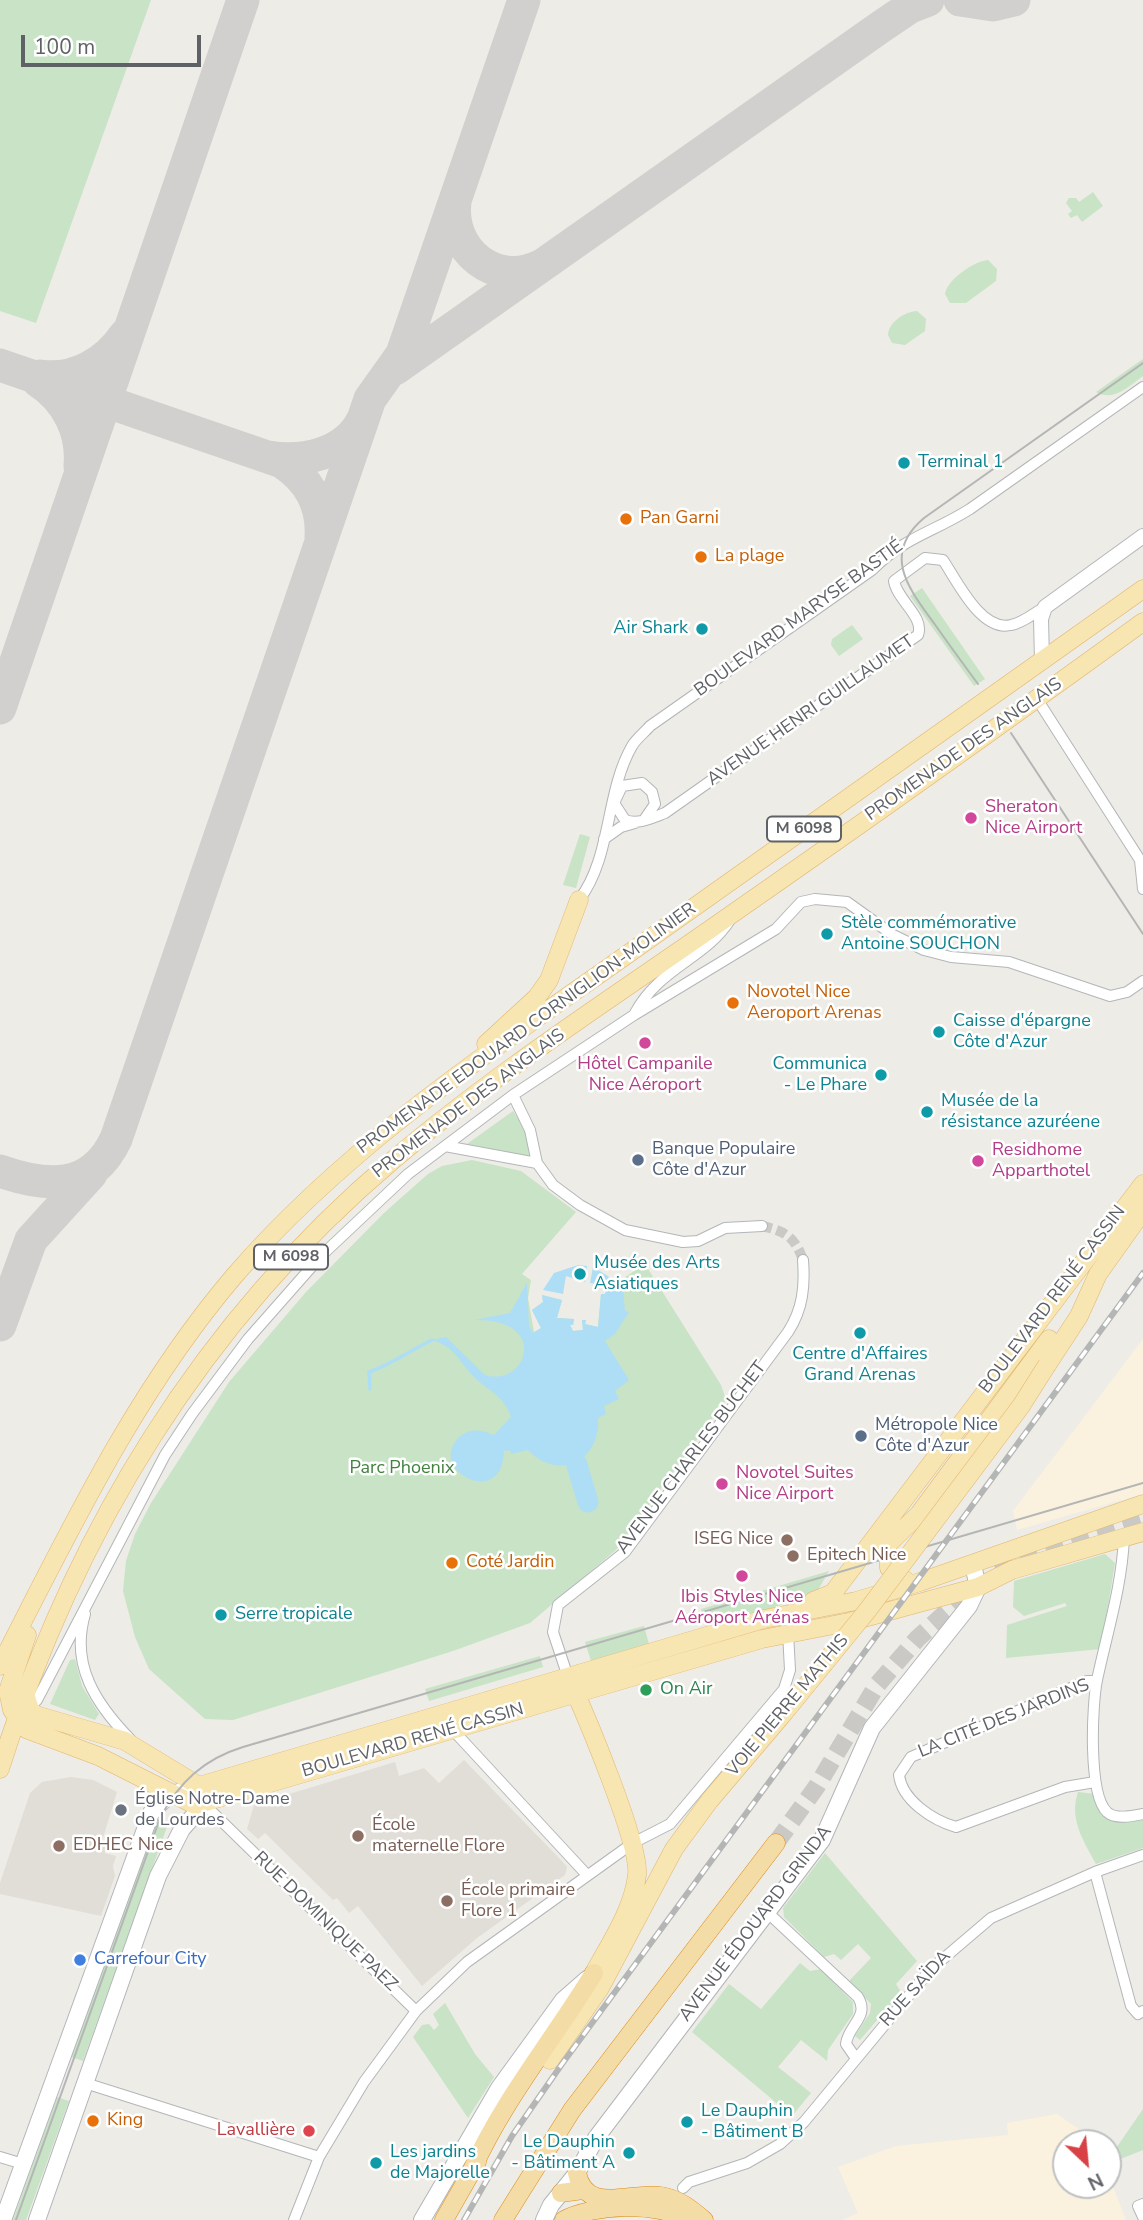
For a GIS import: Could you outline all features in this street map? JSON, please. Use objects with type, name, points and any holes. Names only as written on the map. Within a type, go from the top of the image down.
[{"type":"highway","points":[[503,2220],[572,2110],[776,1843]]},
{"type":"highway","points":[[472,2170],[488,2134],[564,2023],[594,1973]]},
{"type":"highway","name":"VOIE PIERRE MATHIS","points":[[443,2220],[472,2170],[550,2060]]},
{"type":"highway","points":[[577,2173],[583,2190]]},
{"type":"highway","points":[[561,2193],[583,2190],[602,2200],[640,2196],[673,2199],[689,2207],[704,2220]]},
{"type":"highway","points":[[564,2220],[587,2212],[643,2207],[666,2210],[685,2220]]},
{"type":"main road","name":"PROMENADE EDOUARD CORNIGLION-MOLINIER","points":[[0,1666],[48,1568],[128,1423],[217,1297],[311,1194],[404,1115],[1143,589]]},
{"type":"main road","name":"PROMENADE DES ANGLAIS","points":[[0,1769],[64,1598],[122,1485],[200,1363],[254,1297],[347,1200],[485,1088],[968,746],[1040,704],[1143,622]]},
{"type":"main road","points":[[968,746],[992,720],[1030,692],[1042,661]]},
{"type":"main road","points":[[404,1115],[537,998],[558,963],[579,900]]},
{"type":"main road","name":"BOULEVARD RENÉ CASSIN","points":[[201,1795],[452,1730],[833,1593],[1143,1184]]},
{"type":"main road","name":"VOIE PIERRE MATHIS","points":[[550,2060],[600,1988],[674,1849],[709,1800],[867,1611],[1021,1406],[1079,1316],[1098,1274],[1138,1218],[1143,1201]]},
{"type":"main road","name":"BOULEVARD RENÉ CASSIN","points":[[920,1582],[897,1576],[889,1568],[886,1552],[891,1539],[919,1514],[1049,1339]]},
{"type":"main road","name":"BOULEVARD RENÉ CASSIN","points":[[764,1619],[856,1601],[920,1582],[973,1565],[1001,1552],[1118,1515],[1143,1504]]},
{"type":"main road","points":[[1118,1515],[1124,1537]]},
{"type":"main road","name":"BOULEVARD RENÉ CASSIN","points":[[201,1795],[438,1716],[788,1632],[849,1622],[978,1587],[1012,1570],[1143,1532]]},
{"type":"main road","points":[[973,1565],[978,1587]]},
{"type":"main road","points":[[48,1568],[10,1681],[8,1698],[36,1715],[111,1736],[139,1749],[201,1795]]},
{"type":"main road","name":"AVENUE ÉDOUARD GRINDA","points":[[544,2220],[577,2173],[596,2138],[829,1829],[872,1728],[898,1692],[948,1637],[978,1587]]},
{"type":"main road","points":[[422,2220],[506,2078],[563,2000],[594,1973],[633,1895],[638,1873],[632,1843],[572,1685]]},
{"type":"main road","points":[[24,1707],[34,1733]]},
{"type":"main road","points":[[10,1740],[19,1734],[34,1733],[98,1756],[191,1805],[201,1795]]},
{"type":"main road","points":[[3,2220],[144,1828],[154,1807],[169,1795]]},
{"type":"main road","points":[[37,2220],[158,1876],[201,1795]]},
{"type":"main road","points":[[55,2073],[85,2083]]},
{"type":"street","name":"BOULEVARD MARYSE BASTIÉ","points":[[579,900],[587,890],[631,748],[650,726],[859,579],[905,541],[964,513],[1143,387]]},
{"type":"street","points":[[1042,661],[1041,619],[1045,607],[1143,536]]},
{"type":"street","name":"AVENUE HENRI GUILLAUMET","points":[[641,821],[683,803],[910,643],[920,632],[920,625],[897,590],[895,579],[925,558],[939,557],[990,622],[1000,626],[1013,625],[1045,607]]},
{"type":"street","points":[[1040,704],[1140,860],[1143,889]]},
{"type":"street","points":[[604,839],[621,827],[641,821],[655,804],[648,786],[628,783],[615,797],[620,816],[641,821]]},
{"type":"street","points":[[24,1707],[37,1700],[165,1455],[192,1414],[248,1339],[322,1255],[370,1207],[513,1095],[634,1015],[782,925],[801,902],[814,899],[847,902],[893,935],[924,950],[951,957],[1010,962],[1110,996],[1126,992],[1143,981]]},
{"type":"street","points":[[634,1015],[658,980],[721,933],[736,912]]},
{"type":"street","points":[[513,1095],[530,1130],[537,1163],[553,1185],[580,1205],[625,1230],[667,1239],[698,1241],[725,1228],[762,1226]]},
{"type":"street","points":[[445,1146],[537,1163]]},
{"type":"street","name":"AVENUE CHARLES BUCHET","points":[[572,1685],[553,1634],[558,1605],[625,1552],[788,1332],[800,1309],[803,1260]]},
{"type":"street","points":[[1124,1537],[1105,1656],[1097,1681],[1094,1725],[1095,1782],[1106,1811],[1121,1816],[1143,1814]]},
{"type":"street","points":[[88,1602],[81,1632],[83,1670],[105,1713],[139,1749]]},
{"type":"street","points":[[294,2220],[319,2157],[364,2082],[416,2011],[467,1962],[632,1843],[670,1824],[784,1689],[789,1680],[788,1632]]},
{"type":"street","name":"LA CITÉ DES JARDINS","points":[[1095,1782],[1065,1787],[956,1827],[943,1824],[909,1798],[901,1787],[899,1774],[911,1757],[1087,1681],[1097,1681]]},
{"type":"street","points":[[438,1716],[587,1875]]},
{"type":"street","name":"RUE DOMINIQUE PAEZ","points":[[201,1795],[416,2011]]},
{"type":"street","name":"RUE SAÏDA","points":[[683,2188],[689,2182],[747,2163],[780,2144],[804,2122],[855,2057],[930,1970],[991,1918],[1095,1872],[1143,1855]]},
{"type":"street","points":[[1095,1872],[1131,2006],[1138,2014],[1143,2011]]},
{"type":"street","name":"RUE SAÏDA","points":[[766,1911],[858,1997],[863,2005],[862,2014],[846,2037],[846,2044],[855,2057]]},
{"type":"street","points":[[85,2083],[319,2157]]},
{"type":"street","points":[[0,2157],[23,2164]]},
{"type":"street","points":[[1143,2204],[1138,2206],[1143,2217]]},
{"type":"shaded area","points":[[1143,1339],[1143,1494],[1017,1530],[1013,1511]]},
{"type":"shaded area","points":[[464,1760],[567,1867],[565,1875],[477,1938],[422,1986],[358,1906],[349,1913],[337,1898],[333,1900],[265,1833],[258,1839],[247,1829],[254,1805],[266,1801],[395,1762],[399,1776],[424,1768],[439,1783]]},
{"type":"shaded area","name":"EDHEC Nice","points":[[71,1777],[93,1780],[117,1792],[102,1841],[107,1847],[105,1853],[116,1856],[113,1866],[115,1876],[101,1916],[0,1894],[0,1883],[30,1793],[42,1782]]},
{"type":"shaded area","points":[[1057,2114],[1079,2129],[1052,2129],[1052,2199],[1118,2199],[1126,2220],[842,2220],[858,2213],[838,2167],[896,2146],[1008,2135],[1007,2123]]},
{"type":"green space","points":[[0,0],[151,0],[36,323],[0,311]]},
{"type":"green space","points":[[1093,192],[1103,206],[1082,222],[1077,215],[1071,218],[1068,214],[1072,211],[1066,203],[1069,198],[1076,198],[1079,202]]},
{"type":"green space","points":[[988,260],[997,269],[996,281],[966,303],[950,303],[945,294],[956,277]]},
{"type":"green space","points":[[917,311],[926,319],[925,331],[905,345],[892,343],[888,335],[894,322]]},
{"type":"green space","points":[[1143,359],[1143,376],[1127,388],[1109,395],[1096,392]]},
{"type":"green space","points":[[922,588],[985,679],[974,686],[910,596]]},
{"type":"green space","points":[[852,625],[863,639],[839,656],[831,645],[832,639]]},
{"type":"green space","points":[[580,834],[590,837],[576,888],[563,885]]},
{"type":"green space","points":[[513,1111],[525,1129],[531,1154],[528,1156],[467,1144]]},
{"type":"green space","name":"Parc Phoenix","points":[[472,1160],[521,1171],[576,1212],[522,1274],[531,1280],[528,1298],[534,1332],[541,1328],[532,1310],[543,1302],[542,1295],[562,1300],[557,1318],[574,1319],[573,1325],[570,1325],[573,1331],[583,1330],[582,1320],[586,1320],[585,1324],[598,1327],[601,1294],[605,1294],[608,1284],[613,1285],[645,1264],[721,1385],[726,1400],[617,1549],[530,1623],[453,1651],[233,1720],[205,1719],[149,1669],[135,1637],[123,1591],[126,1561],[135,1534],[151,1503],[229,1382],[306,1292],[384,1213],[428,1174],[442,1166]]},
{"type":"green space","points":[[1105,1554],[1115,1563],[1101,1649],[1006,1658],[1007,1625],[1067,1606],[1065,1603],[1024,1616],[1013,1607],[1014,1581]]},
{"type":"green space","points":[[829,1571],[815,1595],[707,1627],[701,1609]]},
{"type":"green space","points":[[644,1626],[649,1644],[591,1661],[585,1642]]},
{"type":"green space","points":[[540,1656],[543,1667],[429,1701],[425,1689]]},
{"type":"green space","points":[[75,1659],[82,1686],[99,1714],[95,1720],[50,1704],[70,1660]]},
{"type":"green space","points":[[1078,1792],[1095,1794],[1103,1813],[1143,1817],[1143,1848],[1096,1864],[1076,1820]]},
{"type":"green space","points":[[157,1819],[168,1824],[83,2061],[71,2057]]},
{"type":"green space","points":[[825,1853],[917,1961],[896,1984],[901,1992],[860,2040],[855,2036],[870,2013],[871,2004],[849,1981],[871,1958],[858,1944],[841,1960],[834,1954],[824,1957],[784,1917],[783,1908]]},
{"type":"green space","points":[[800,1963],[810,1971],[821,1969],[853,2002],[853,2014],[828,2050],[827,2061],[801,2040],[778,2067],[811,2093],[792,2116],[692,2032],[729,1984],[761,2009]]},
{"type":"green space","points":[[445,2003],[475,2054],[494,2077],[468,2118],[413,2037],[422,2025],[429,2024],[434,2030],[439,2025],[433,2014]]},
{"type":"green space","points":[[57,2097],[69,2101],[26,2220],[13,2220]]},
{"type":"green space","points":[[1143,2109],[1143,2150],[1122,2158],[1122,2140]]},
{"type":"water","points":[[578,1265],[587,1266],[585,1282],[566,1276],[563,1294],[543,1290],[554,1273]]},
{"type":"water","points":[[593,1267],[608,1276],[612,1285],[622,1279],[625,1311],[629,1312],[615,1334],[605,1341],[629,1380],[615,1391],[619,1399],[604,1406],[606,1414],[598,1418],[593,1446],[575,1462],[564,1465],[552,1465],[540,1460],[528,1450],[511,1454],[510,1450],[504,1451],[500,1469],[491,1479],[479,1481],[467,1478],[457,1470],[451,1459],[452,1447],[462,1435],[470,1431],[494,1435],[511,1417],[500,1398],[473,1376],[451,1350],[432,1340],[446,1337],[485,1375],[500,1376],[512,1372],[520,1363],[524,1352],[522,1340],[514,1330],[498,1322],[474,1320],[510,1313],[527,1283],[529,1325],[533,1333],[541,1328],[532,1310],[543,1302],[542,1295],[562,1300],[557,1318],[574,1319],[573,1325],[570,1325],[573,1331],[583,1330],[582,1320],[586,1320],[585,1324],[598,1327],[601,1294],[605,1294],[608,1285],[590,1283]]},
{"type":"waterway","points":[[370,1389],[369,1372],[432,1340]]},
{"type":"waterway","points":[[576,1462],[588,1502]]},
{"type":"taxiway","points":[[0,708],[243,0]]},
{"type":"taxiway","points":[[0,1171],[34,1180],[66,1181],[94,1169],[116,1139],[370,399],[402,354],[524,0]]},
{"type":"taxiway","points":[[395,369],[882,26],[910,7],[928,0]]},
{"type":"taxiway","points":[[960,0],[993,5],[1014,0]]},
{"type":"taxiway","points":[[455,202],[459,235],[467,249],[478,260],[507,272],[523,272],[540,266]]},
{"type":"taxiway","points":[[40,376],[65,376],[88,368],[108,354],[125,335]]},
{"type":"taxiway","points":[[0,365],[282,462],[300,477],[312,494],[320,514],[321,537]]},
{"type":"taxiway","points":[[38,381],[57,397],[71,418],[79,441],[80,466]]},
{"type":"taxiway","points":[[268,457],[295,459],[321,454],[345,441],[362,421]]},
{"type":"taxiway","points":[[0,1325],[31,1240],[91,1174]]},
{"type":"tunnel","points":[[762,1226],[777,1230],[793,1240],[803,1260]]},
{"type":"tunnel","points":[[996,1570],[1025,1556],[1143,1519]]},
{"type":"tunnel","points":[[776,1843],[817,1786],[877,1685],[917,1639],[974,1587]]},
{"type":"tram line","points":[[978,684],[909,586],[902,559],[904,545],[911,532],[924,518],[1143,363]]},
{"type":"tram line","points":[[1011,733],[1143,934]]},
{"type":"tram line","points":[[16,2220],[160,1818],[184,1783],[205,1765],[243,1747],[1143,1483]]},
{"type":"railway","points":[[464,2220],[512,2136],[562,2064],[1143,1273]]},
{"type":"place","name":"Terminal 1","points":[[904,463]]},
{"type":"place","name":"Pan Garni","points":[[626,519]]},
{"type":"place","name":"La plage","points":[[701,557]]},
{"type":"place","name":"Air Shark","points":[[702,629]]},
{"type":"place","name":"Sheraton Nice Airport","points":[[971,818]]},
{"type":"place","name":"Stèle commémorative Antoine SOUCHON","points":[[827,934]]},
{"type":"place","name":"Novotel Nice Aeroport Arenas","points":[[733,1003]]},
{"type":"place","name":"Caisse d'épargne Côte d'Azur","points":[[939,1032]]},
{"type":"place","name":"Hôtel Campanile Nice Aéroport","points":[[645,1043]]},
{"type":"place","name":"Communica - Le Phare","points":[[881,1075]]},
{"type":"place","name":"Musée de la résistance azuréene","points":[[927,1112]]},
{"type":"place","name":"Banque Populaire Côte d'Azur","points":[[638,1160]]},
{"type":"place","name":"Residhome Apparthotel","points":[[978,1161]]},
{"type":"place","name":"Musée des Arts Asiatiques","points":[[580,1274]]},
{"type":"place","name":"Centre d'Affaires Grand Arenas","points":[[860,1333]]},
{"type":"place","name":"Métropole Nice Côte d'Azur","points":[[861,1436]]},
{"type":"place","name":"Novotel Suites Nice Airport","points":[[722,1484]]},
{"type":"place","name":"ISEG Nice","points":[[787,1540]]},
{"type":"place","name":"Epitech Nice","points":[[793,1556]]},
{"type":"place","name":"Coté Jardin","points":[[452,1563]]},
{"type":"place","name":"Ibis Styles Nice Aéroport Arénas","points":[[742,1576]]},
{"type":"place","name":"Serre tropicale","points":[[221,1615]]},
{"type":"place","name":"On Air","points":[[646,1690]]},
{"type":"place","name":"Église Notre-Dame de Lourdes","points":[[121,1810]]},
{"type":"place","name":"École maternelle Flore","points":[[358,1836]]},
{"type":"place","name":"EDHEC Nice","points":[[59,1846]]},
{"type":"place","name":"École primaire Flore 1","points":[[447,1901]]},
{"type":"place","name":"Carrefour City","points":[[80,1960]]},
{"type":"place","name":"King","points":[[93,2121]]},
{"type":"place","name":"Le Dauphin - Bâtiment B","points":[[687,2122]]},
{"type":"place","name":"Lavallière","points":[[309,2131]]},
{"type":"place","name":"Le Dauphin - Bâtiment A","points":[[629,2153]]},
{"type":"place","name":"Les jardins de Majorelle","points":[[376,2163]]}]
